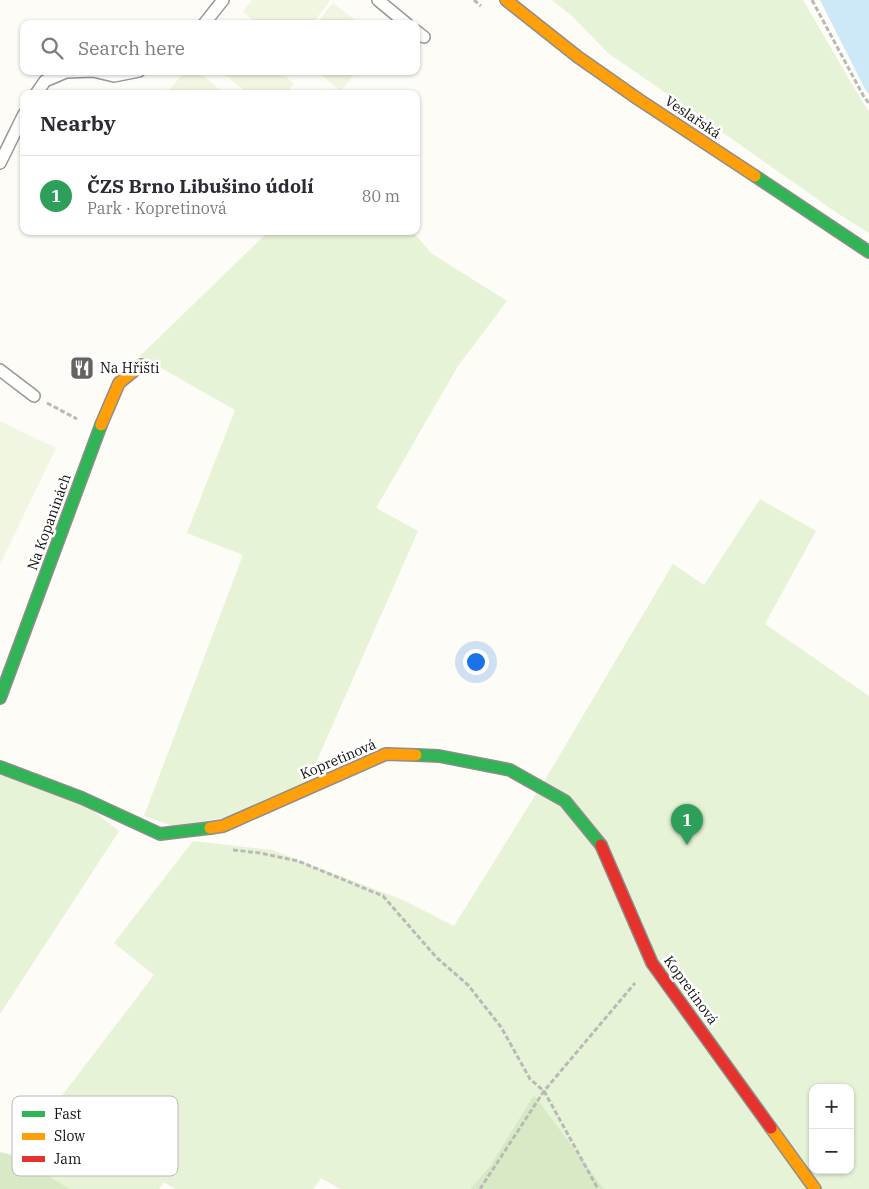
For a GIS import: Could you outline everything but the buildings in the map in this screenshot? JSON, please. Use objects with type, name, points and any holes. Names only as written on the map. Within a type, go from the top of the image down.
[{"type":"street","name":"Veslařská","points":[[506,0],[578,57],[638,99],[869,252]]},
{"type":"street","name":"Na Kopaninách","points":[[0,698],[99,430],[119,383],[141,365]]},
{"type":"street","name":"Kopretinová","points":[[0,767],[82,798],[160,834],[223,826],[386,754],[440,756],[510,770],[565,801],[601,845],[652,963],[815,1189]]},
{"type":"lane","points":[[207,20],[223,0]]},
{"type":"lane","points":[[378,0],[402,20]]},
{"type":"lane","points":[[39,90],[45,81],[59,75]]},
{"type":"lane","points":[[0,163],[20,122]]},
{"type":"lane","points":[[0,370],[34,396]]},
{"type":"path","points":[[812,0],[869,103]]},
{"type":"path","points":[[34,396],[83,422]]},
{"type":"path","points":[[233,850],[260,853],[298,861],[383,896],[436,957],[468,985],[501,1027],[530,1079],[544,1091],[598,1189]]},
{"type":"path","points":[[480,1189],[544,1091],[652,963]]},
{"type":"green space","points":[[252,0],[330,1],[315,20],[253,20],[243,12]]},
{"type":"green space","points":[[552,0],[803,0],[869,112],[869,233],[837,213],[608,53],[573,17]]},
{"type":"green space","points":[[333,3],[355,20],[319,20]]},
{"type":"green space","points":[[182,75],[202,75],[220,90],[169,90]]},
{"type":"green space","points":[[226,75],[284,75],[294,84],[289,90],[243,90]]},
{"type":"green space","points":[[322,75],[354,75],[340,90]]},
{"type":"green space","points":[[265,235],[415,235],[431,253],[507,301],[458,366],[376,508],[418,531],[307,783],[236,816],[173,826],[144,816],[243,555],[187,533],[235,410],[140,356]]},
{"type":"green space","points":[[0,421],[56,448],[0,564]]},
{"type":"green space","points":[[760,499],[816,531],[765,624],[869,696],[869,1189],[604,1189],[534,1096],[490,1166],[470,1189],[340,1189],[321,1178],[313,1189],[175,1189],[164,1182],[159,1189],[70,1189],[49,1176],[178,1176],[178,1096],[62,1096],[154,975],[114,943],[193,841],[272,850],[403,900],[454,926],[546,778],[673,564],[704,585]]},
{"type":"green space","points":[[0,775],[84,804],[119,831],[0,1014]]},
{"type":"green space","points":[[534,1095],[604,1189],[470,1189],[490,1166]]},
{"type":"green space","points":[[0,1152],[12,1155],[12,1176],[49,1176],[70,1189],[0,1189]]},
{"type":"water","points":[[820,0],[869,0],[869,94],[865,89]]},
{"type":"traffic: fast","points":[[755,176],[869,252]]},
{"type":"traffic: fast","points":[[0,698],[101,425]]},
{"type":"traffic: fast","points":[[416,755],[439,756],[510,770],[565,801],[601,845]]},
{"type":"traffic: fast","points":[[0,767],[82,798],[160,834],[210,828]]},
{"type":"traffic: slow","points":[[506,0],[578,57],[755,176]]},
{"type":"traffic: slow","points":[[101,425],[119,383],[141,365]]},
{"type":"traffic: slow","points":[[210,828],[223,826],[386,754],[416,755]]},
{"type":"traffic: slow","points":[[771,1128],[815,1189]]},
{"type":"traffic: jam","points":[[601,845],[652,963],[771,1128]]},
{"type":"place","name":"Na Hřišti","points":[[82,368]]},
{"type":"place","name":"ČZS Brno Libušino údolí","points":[[687,845]]}]
